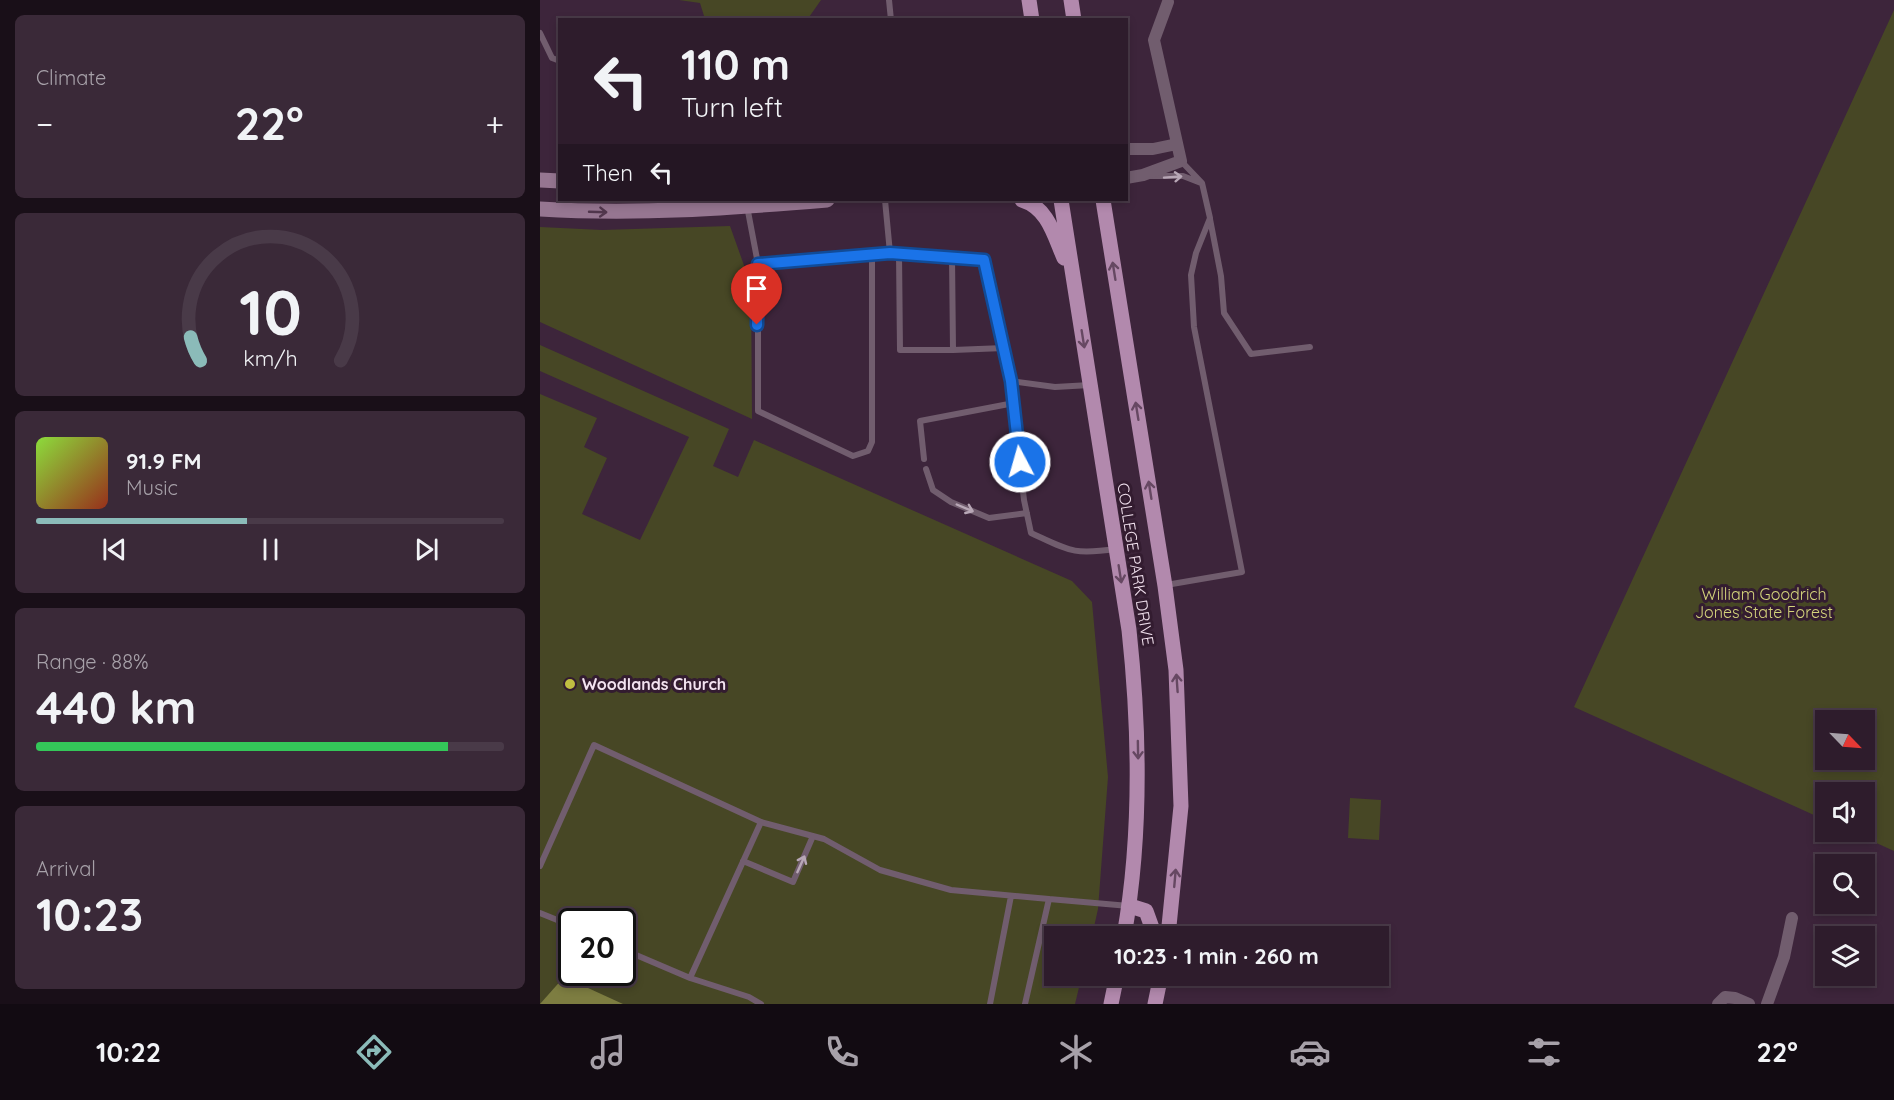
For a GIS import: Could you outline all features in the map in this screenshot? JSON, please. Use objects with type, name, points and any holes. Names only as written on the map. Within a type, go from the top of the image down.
[{"type":"main road","points":[[1029,0],[1032,18]]},
{"type":"main road","points":[[1071,0],[1074,18]]},
{"type":"main road","points":[[540,180],[558,182]]},
{"type":"main road","points":[[540,208],[628,213],[706,211],[746,203],[800,201]]},
{"type":"main road","points":[[1024,201],[1040,209],[1048,219],[1074,282]]},
{"type":"main road","name":"COLLEGE PARK DRIVE","points":[[1061,201],[1129,630],[1138,747],[1138,802],[1130,906],[1126,926]]},
{"type":"main road","name":"COLLEGE PARK DRIVE","points":[[1103,201],[1165,585],[1176,670],[1181,757],[1179,842],[1169,926]]},
{"type":"main road","points":[[1130,906],[1146,911],[1151,926]]},
{"type":"main road","points":[[1111,1004],[1115,986]]},
{"type":"main road","points":[[1155,1004],[1158,986]]},
{"type":"street","points":[[1128,177],[1143,175],[1181,161],[1154,40],[1168,2]]},
{"type":"street","points":[[1128,149],[1177,144]]},
{"type":"street","points":[[1767,1004],[1784,957],[1792,918]]},
{"type":"street","points":[[1718,1004],[1725,998],[1735,998],[1749,1004]]},
{"type":"lane","points":[[889,0],[891,18]]},
{"type":"lane","points":[[540,33],[552,58],[558,60]]},
{"type":"lane","points":[[1181,161],[1202,183],[1221,276],[1224,313],[1251,354],[1310,347]]},
{"type":"lane","points":[[1143,175],[1154,178],[1183,176],[1202,183]]},
{"type":"lane","points":[[885,201],[890,253]]},
{"type":"lane","points":[[746,203],[758,264],[758,411],[853,456],[868,451],[872,442],[872,254]]},
{"type":"lane","points":[[1165,585],[1242,572],[1194,327],[1191,275],[1196,252],[1210,218]]},
{"type":"lane","points":[[758,264],[890,253],[984,260],[1011,381],[1031,533],[1073,552],[1084,554],[1116,549]]},
{"type":"lane","points":[[899,253],[900,350],[1004,348]]},
{"type":"lane","points":[[952,257],[952,350]]},
{"type":"lane","points":[[1011,381],[1055,387],[1091,385]]},
{"type":"lane","points":[[924,459],[920,421],[1014,404]]},
{"type":"lane","points":[[926,469],[933,490],[951,502],[989,518],[1027,513]]},
{"type":"lane","points":[[540,866],[594,745],[761,822],[824,838],[880,870],[951,890],[1130,906]]},
{"type":"lane","points":[[690,978],[761,822]]},
{"type":"lane","points":[[743,861],[793,882],[813,836]]},
{"type":"lane","points":[[990,1004],[1011,896]]},
{"type":"lane","points":[[1025,1004],[1049,899]]},
{"type":"lane","points":[[540,913],[558,920]]},
{"type":"lane","points":[[636,955],[690,978],[749,997],[761,1004]]},
{"type":"green space","points":[[679,0],[821,0],[808,18],[705,18],[700,3]]},
{"type":"green space","name":"William Goodrich Jones State Forest","points":[[1894,10],[1894,851],[1874,842],[1875,782],[1815,782],[1815,815],[1574,707]]},
{"type":"green space","points":[[730,226],[751,285],[752,419],[540,322],[540,227],[602,230]]},
{"type":"green space","points":[[540,345],[729,429],[713,466],[738,477],[754,440],[1072,581],[1092,602],[1108,777],[1098,909],[1094,926],[1044,926],[1044,986],[1079,986],[1075,1004],[540,1004],[540,394],[597,418],[584,447],[607,458],[582,514],[640,540],[689,437],[540,371]]},
{"type":"green space","points":[[1350,798],[1381,800],[1379,840],[1348,838]]},
{"type":"shaded area","points":[[558,984],[558,986],[584,986],[623,1004],[540,1004]]},
{"type":"place","name":"Woodlands Church","points":[[570,684]]},
{"type":"route","points":[[757,325],[758,264],[890,253],[984,260],[1011,381],[1020,462]]}]
